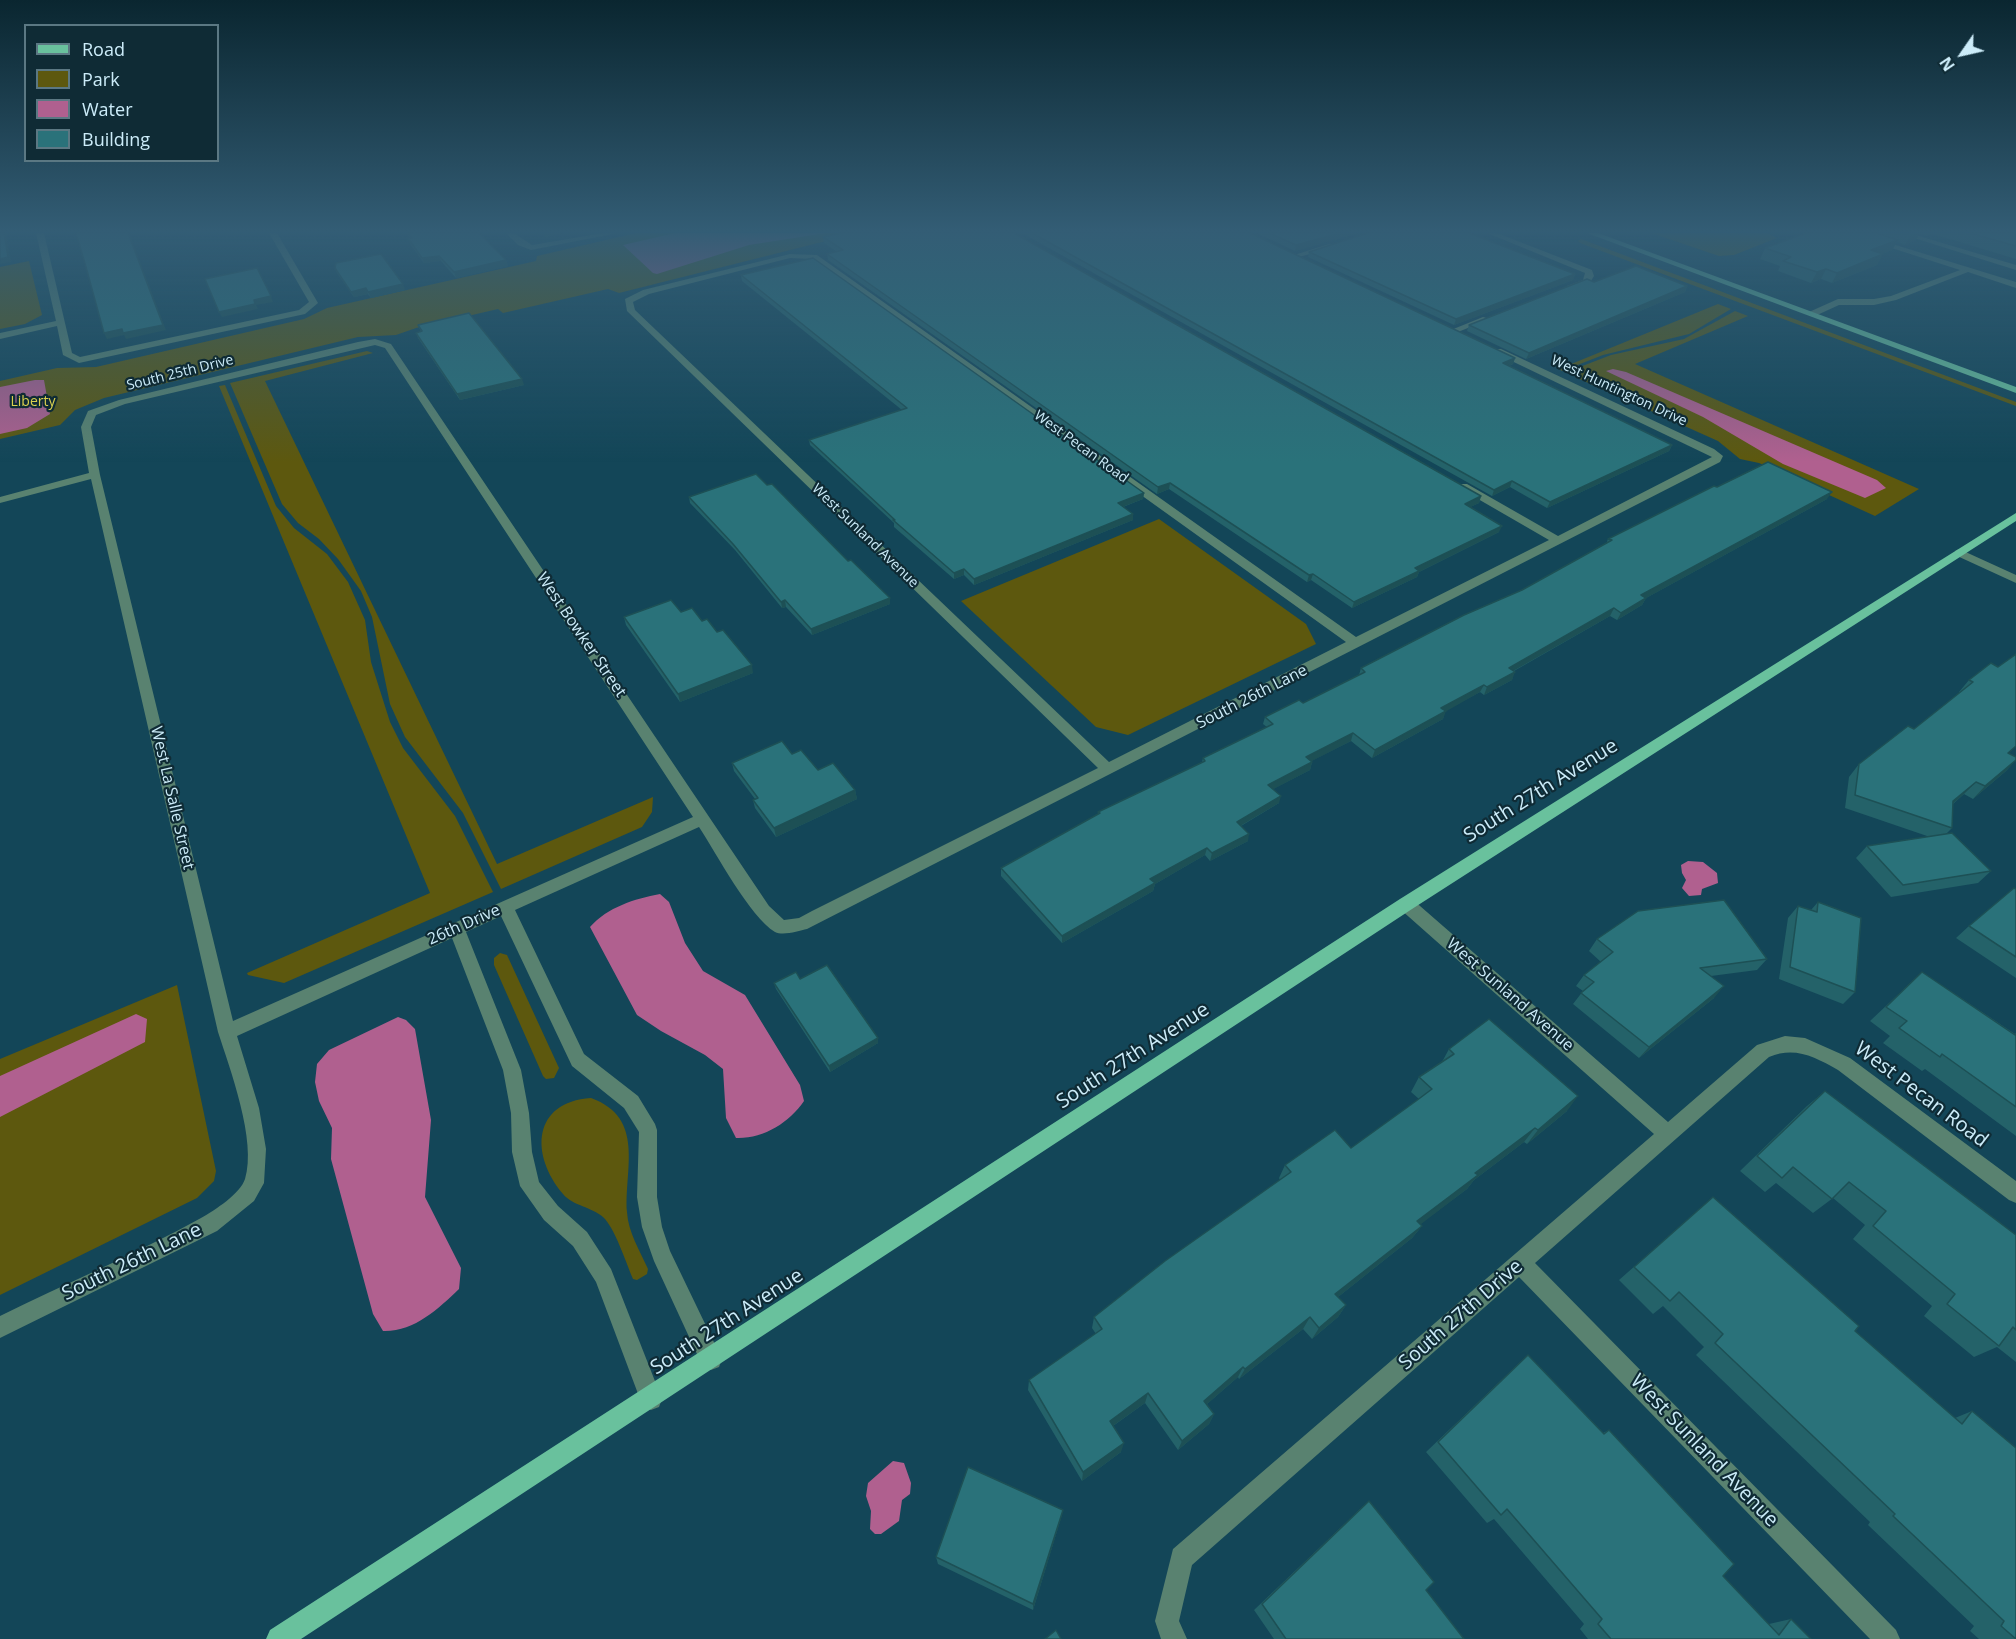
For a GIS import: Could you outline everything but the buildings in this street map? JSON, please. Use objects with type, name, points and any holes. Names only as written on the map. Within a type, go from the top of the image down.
[{"type":"main road","points":[[1800,309],[2016,390]]},
{"type":"main road","name":"South 27th Avenue","points":[[279,1639],[1406,904],[2016,516]]},
{"type":"street","points":[[57,309],[71,359],[95,358],[277,318],[305,309]]},
{"type":"street","name":"West Sunland Avenue","points":[[631,309],[1108,769]]},
{"type":"street","name":"West Pecan Road","points":[[889,309],[1357,644]]},
{"type":"street","points":[[1812,314],[1822,309]]},
{"type":"street","points":[[1473,339],[1451,329],[1495,316]]},
{"type":"street","points":[[0,336],[60,323]]},
{"type":"street","name":"South 25th Drive","points":[[92,413],[122,402],[347,347],[382,343]]},
{"type":"street","name":"West Bowker Street","points":[[382,343],[391,349],[763,911],[781,927]]},
{"type":"street","name":"West Huntington Drive","points":[[1491,348],[1718,456]]},
{"type":"street","name":"West La Salle Street","points":[[92,413],[86,427],[95,475],[227,1032],[253,1123],[257,1157],[254,1184]]},
{"type":"street","name":"South 26th Lane","points":[[781,927],[801,924],[818,916],[1714,463],[1718,456]]},
{"type":"street","points":[[0,500],[95,475]]},
{"type":"street","points":[[1449,479],[1559,541]]},
{"type":"street","points":[[1959,552],[2016,579]]},
{"type":"street","name":"26th Drive","points":[[227,1032],[702,819]]},
{"type":"street","name":"West Sunland Avenue","points":[[1406,904],[1668,1134]]},
{"type":"street","points":[[504,907],[578,1060],[632,1102],[648,1130],[647,1197],[652,1227],[661,1254],[711,1359]]},
{"type":"street","points":[[456,928],[512,1070],[520,1113],[522,1152],[530,1186],[550,1213],[580,1239],[604,1276],[651,1398]]},
{"type":"street","name":"West Pecan Road","points":[[1795,1042],[1821,1051],[1844,1064],[2016,1193]]},
{"type":"street","name":"South 27th Drive","points":[[1171,1630],[1182,1558],[1762,1051],[1778,1044],[1795,1042]]},
{"type":"street","name":"South 26th Lane","points":[[0,1327],[210,1224],[233,1208],[254,1184]]},
{"type":"street","name":"West Sunland Avenue","points":[[1520,1263],[1887,1639]]},
{"type":"green space","points":[[0,309],[41,309],[42,315],[25,324],[0,329]]},
{"type":"green space","name":"Liberty","points":[[324,309],[496,309],[416,328],[396,335],[358,337],[104,398],[75,410],[60,425],[0,439],[0,381],[57,368],[96,367],[304,319]]},
{"type":"green space","points":[[499,309],[518,309],[503,313]]},
{"type":"green space","points":[[1705,309],[1730,309],[1689,334],[1603,355],[1562,371],[1559,369]]},
{"type":"green space","points":[[1758,309],[1769,309],[2016,402],[2016,406]]},
{"type":"green space","points":[[1735,311],[1748,316],[1635,364],[1919,489],[1875,516],[1759,463],[1740,459],[1718,441],[1575,377],[1581,374],[1572,370],[1611,355],[1684,339]]},
{"type":"green space","points":[[367,351],[373,353],[265,381],[497,864],[653,797],[652,812],[642,827],[501,889],[463,813],[405,737],[390,704],[372,617],[361,591],[338,559],[319,539],[298,523],[282,504],[230,383]]},
{"type":"green space","points":[[225,385],[276,506],[294,528],[327,554],[348,582],[365,620],[371,662],[390,722],[403,748],[455,816],[493,892],[284,983],[247,973],[430,893],[219,386]]},
{"type":"green space","points":[[1159,519],[1306,624],[1316,644],[1128,735],[1096,727],[961,601]]},
{"type":"green space","points":[[500,953],[507,955],[559,1068],[554,1078],[546,1079],[543,1076],[494,965],[494,958]]},
{"type":"green space","points":[[177,985],[216,1171],[214,1181],[197,1198],[0,1295],[0,1059]]},
{"type":"green space","points":[[591,1098],[608,1107],[619,1118],[626,1132],[629,1163],[628,1219],[648,1269],[647,1274],[637,1280],[633,1279],[616,1237],[607,1222],[599,1214],[567,1198],[552,1179],[545,1163],[542,1133],[548,1120],[557,1109],[572,1102]]},
{"type":"water","points":[[1613,369],[1626,372],[1877,480],[1886,488],[1865,498],[1783,464],[1703,417],[1606,371]]},
{"type":"water","points":[[44,380],[50,414],[27,428],[0,434],[0,387]]},
{"type":"water","points":[[1688,861],[1703,862],[1717,873],[1718,883],[1702,889],[1701,895],[1689,896],[1682,888],[1686,880],[1681,865]]},
{"type":"water","points":[[660,894],[669,902],[685,943],[703,971],[745,995],[800,1085],[804,1101],[783,1123],[765,1133],[736,1138],[726,1118],[723,1069],[705,1055],[637,1015],[590,927],[613,909],[641,898]]},
{"type":"water","points":[[136,1014],[147,1019],[145,1042],[0,1117],[0,1076]]},
{"type":"water","points":[[398,1017],[406,1020],[415,1029],[431,1120],[425,1197],[461,1268],[459,1289],[434,1311],[405,1328],[383,1331],[373,1314],[331,1159],[332,1128],[319,1101],[315,1082],[317,1064],[329,1050]]},
{"type":"water","points":[[893,1461],[904,1463],[911,1483],[910,1494],[902,1500],[899,1521],[881,1534],[875,1534],[870,1529],[871,1511],[866,1496],[868,1483]]}]
